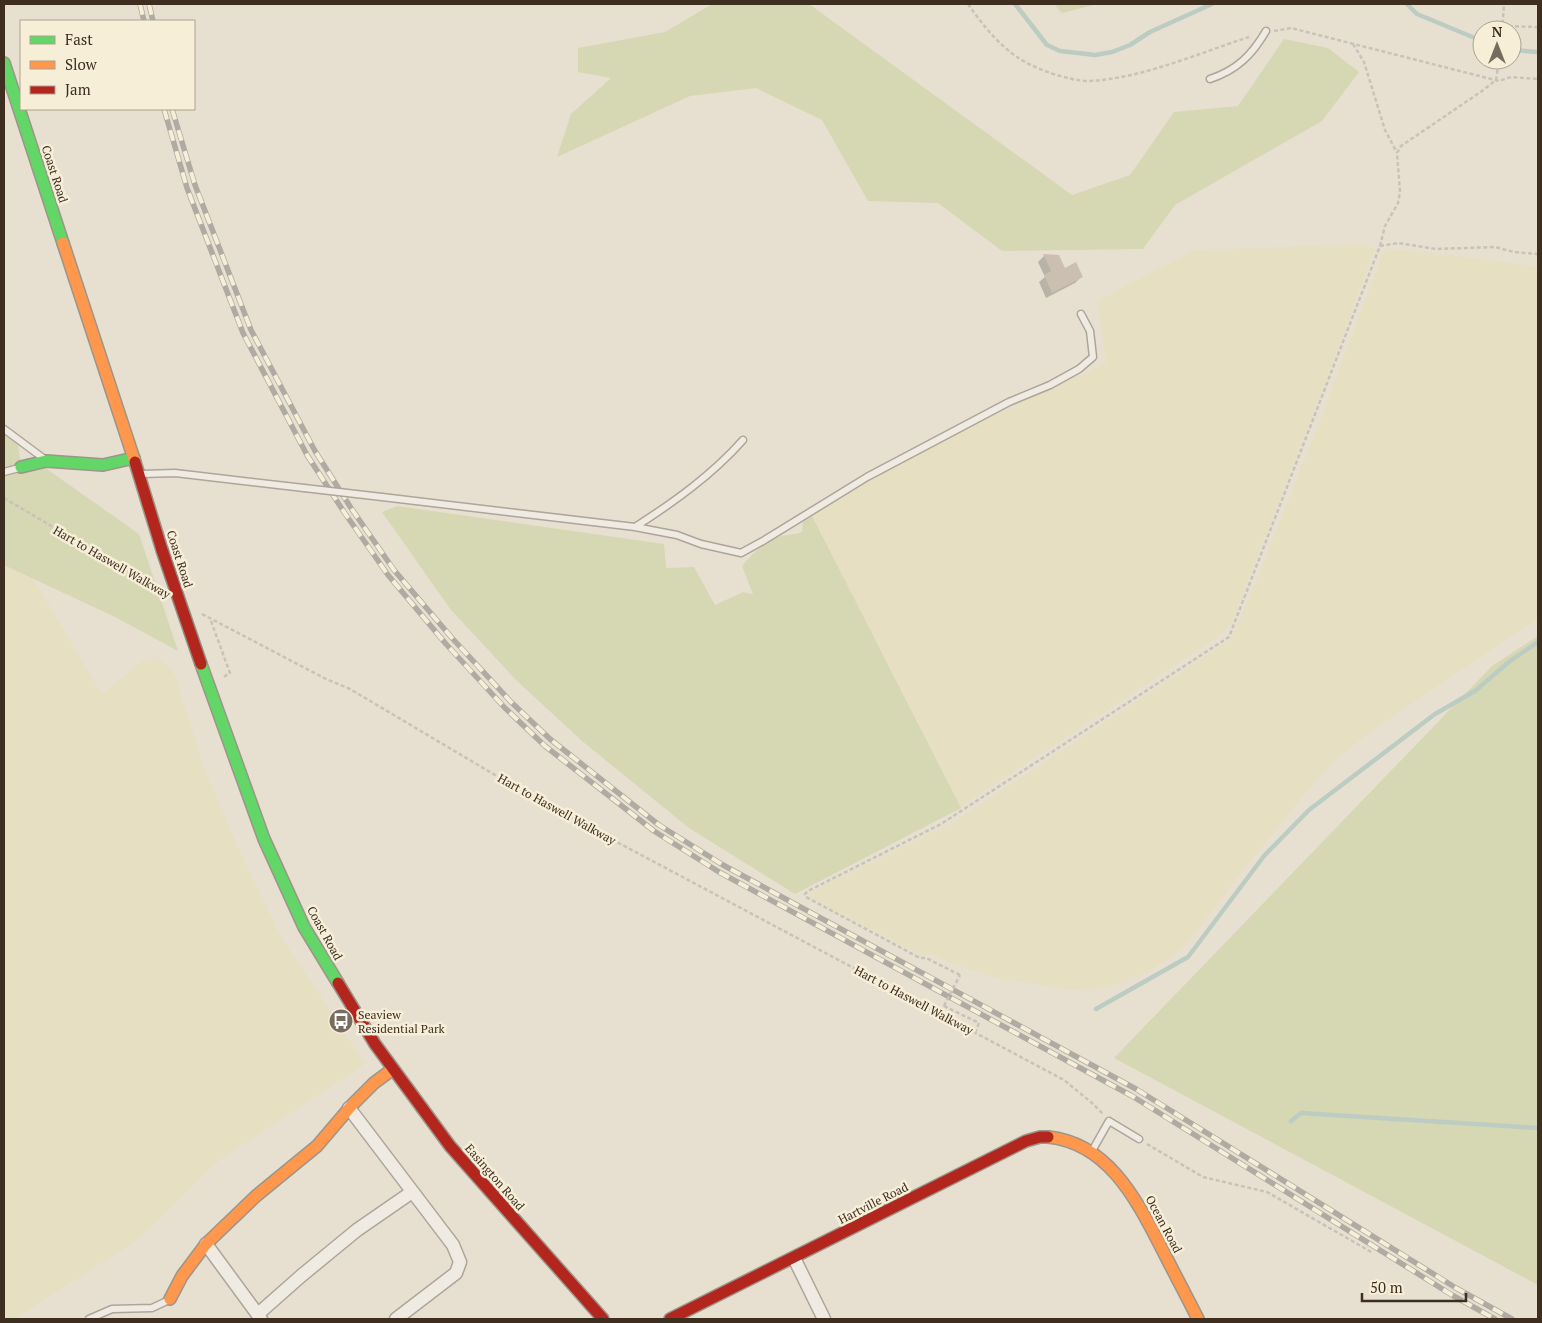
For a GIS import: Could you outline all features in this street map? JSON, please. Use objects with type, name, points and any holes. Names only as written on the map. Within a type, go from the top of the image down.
[{"type":"main road","name":"Coast Road","points":[[4,62],[134,458],[162,550],[264,839],[304,927],[375,1044]]},
{"type":"main road","points":[[21,467],[46,460],[103,465],[134,458]]},
{"type":"main road","name":"Easington Road","points":[[375,1044],[450,1146],[603,1319]]},
{"type":"main road","points":[[170,1300],[182,1276],[206,1244],[256,1196],[317,1146],[348,1108],[374,1083],[393,1069]]},
{"type":"main road","name":"Hartville Road","points":[[670,1319],[1026,1141],[1043,1137],[1062,1139],[1079,1144],[1092,1152]]},
{"type":"main road","name":"Ocean Road","points":[[1092,1152],[1129,1188],[1198,1319]]},
{"type":"street","points":[[348,1108],[453,1245],[460,1262],[456,1273],[396,1319]]},
{"type":"street","points":[[206,1244],[259,1317],[301,1276],[356,1230],[412,1192]]},
{"type":"street","points":[[794,1258],[824,1319]]},
{"type":"lane","points":[[1210,79],[1238,65],[1254,51],[1266,32]]},
{"type":"lane","points":[[138,474],[175,473],[635,527],[676,535],[701,544],[741,553],[867,477],[1008,402],[1050,385],[1079,369],[1094,357],[1090,331],[1081,314]]},
{"type":"lane","points":[[4,429],[46,460]]},
{"type":"lane","points":[[635,527],[672,503],[724,462],[743,440]]},
{"type":"lane","points":[[4,472],[21,467]]},
{"type":"lane","points":[[1092,1152],[1109,1121],[1139,1139]]},
{"type":"lane","points":[[89,1319],[112,1309],[152,1308],[170,1300]]},
{"type":"path","points":[[968,4],[982,24],[1018,58],[1058,77],[1087,81],[1135,74],[1266,32],[1290,28],[1496,80],[1504,80],[1511,77],[1538,79]]},
{"type":"path","points":[[1503,20],[1504,4]]},
{"type":"path","points":[[1522,28],[1538,27]]},
{"type":"path","points":[[975,1033],[979,1023],[944,1006],[960,975],[926,958],[920,958],[806,897],[805,894],[941,824],[1229,637],[1380,246],[1385,226],[1398,203],[1400,192],[1397,153],[1385,130],[1364,62],[1353,44]]},
{"type":"path","points":[[1397,153],[1401,146],[1496,80],[1498,70]]},
{"type":"path","points":[[1380,246],[1398,243],[1436,249],[1495,247],[1514,252],[1538,254]]},
{"type":"path","name":"Hart to Haswell Walkway","points":[[4,498],[161,590]]},
{"type":"path","name":"Hart to Haswell Walkway","points":[[194,610],[326,679],[350,689],[500,778],[583,824],[1064,1080],[1092,1103],[1109,1121]]},
{"type":"path","points":[[211,620],[230,673]]},
{"type":"path","points":[[1139,1139],[1203,1177],[1267,1192],[1373,1253]]},
{"type":"shaded area","points":[[1363,244],[1375,249],[1232,622],[1221,635],[961,808],[812,516],[872,479],[950,436],[1106,363],[1097,301],[1195,250]]},
{"type":"shaded area","points":[[1384,249],[1538,266],[1538,618],[1380,725],[1340,756],[1308,790],[1188,942],[1171,958],[1143,974],[1107,988],[1072,990],[997,978],[951,963],[934,955],[920,955],[809,897],[809,893],[955,821],[1231,639],[1318,425]]},
{"type":"shaded area","points":[[4,565],[33,578],[102,694],[141,662],[155,658],[168,665],[176,678],[204,767],[237,845],[278,931],[365,1064],[221,1159],[135,1242],[11,1319],[4,1319]]},
{"type":"green space","points":[[712,4],[809,4],[1072,195],[1130,175],[1174,112],[1238,106],[1284,39],[1328,48],[1359,72],[1322,121],[1175,205],[1143,249],[1002,251],[938,203],[868,201],[822,120],[756,88],[690,96],[557,157],[571,114],[611,78],[578,72],[578,48],[665,32]]},
{"type":"green space","points":[[1054,4],[1098,4],[1062,13]]},
{"type":"green space","points":[[4,434],[18,445],[21,464],[4,469]]},
{"type":"green space","points":[[44,467],[139,534],[178,651],[115,617],[4,565],[4,477]]},
{"type":"green space","points":[[397,506],[664,544],[666,568],[694,567],[715,605],[743,592],[753,594],[742,566],[763,545],[773,539],[802,532],[803,522],[812,516],[961,808],[795,894],[689,828],[582,741],[516,680],[451,610],[382,512]]},
{"type":"green space","points":[[1538,636],[1538,1285],[1114,1058],[1492,666]]},
{"type":"building","points":[[1043,254],[1059,255],[1065,268],[1076,262],[1083,277],[1052,293],[1044,275],[1051,271]]},
{"type":"waterway","points":[[1015,4],[1047,45],[1060,51],[1095,55],[1112,52],[1130,45],[1150,32],[1212,4]]},
{"type":"waterway","points":[[1407,4],[1417,14],[1472,37]]},
{"type":"waterway","points":[[1522,51],[1538,52]]},
{"type":"waterway","points":[[1096,1009],[1188,957],[1264,856],[1309,810],[1435,714],[1475,691],[1510,661],[1538,642]]},
{"type":"waterway","points":[[1291,1121],[1301,1113],[1538,1128]]},
{"type":"railway","points":[[140,4],[144,20]]},
{"type":"railway","points":[[149,4],[153,20]]},
{"type":"railway","points":[[164,110],[187,188],[243,333],[307,455],[388,575],[446,644],[505,708],[545,746],[654,831],[719,872],[1132,1096],[1452,1295],[1495,1319]]},
{"type":"railway","points":[[172,110],[195,185],[251,330],[315,451],[351,508],[394,570],[452,638],[511,702],[550,739],[659,825],[723,865],[1136,1089],[1456,1288],[1512,1319]]},
{"type":"traffic: fast","points":[[4,63],[63,243]]},
{"type":"traffic: fast","points":[[21,467],[46,461],[103,465],[134,458]]},
{"type":"traffic: fast","points":[[201,664],[264,839],[304,927],[338,983]]},
{"type":"traffic: slow","points":[[63,243],[135,462]]},
{"type":"traffic: slow","points":[[170,1299],[182,1276],[206,1244],[256,1196],[317,1146],[352,1105],[374,1083],[393,1069]]},
{"type":"traffic: slow","points":[[1048,1137],[1069,1141],[1087,1150],[1104,1162],[1118,1176],[1141,1210],[1198,1319]]},
{"type":"traffic: jam","points":[[135,462],[162,550]]},
{"type":"traffic: jam","points":[[162,550],[201,664]]},
{"type":"traffic: jam","points":[[338,983],[375,1044],[450,1146],[603,1319]]},
{"type":"traffic: jam","points":[[670,1319],[1026,1141],[1048,1137]]},
{"type":"place","name":"Seaview Residential Park","points":[[341,1021]]}]
